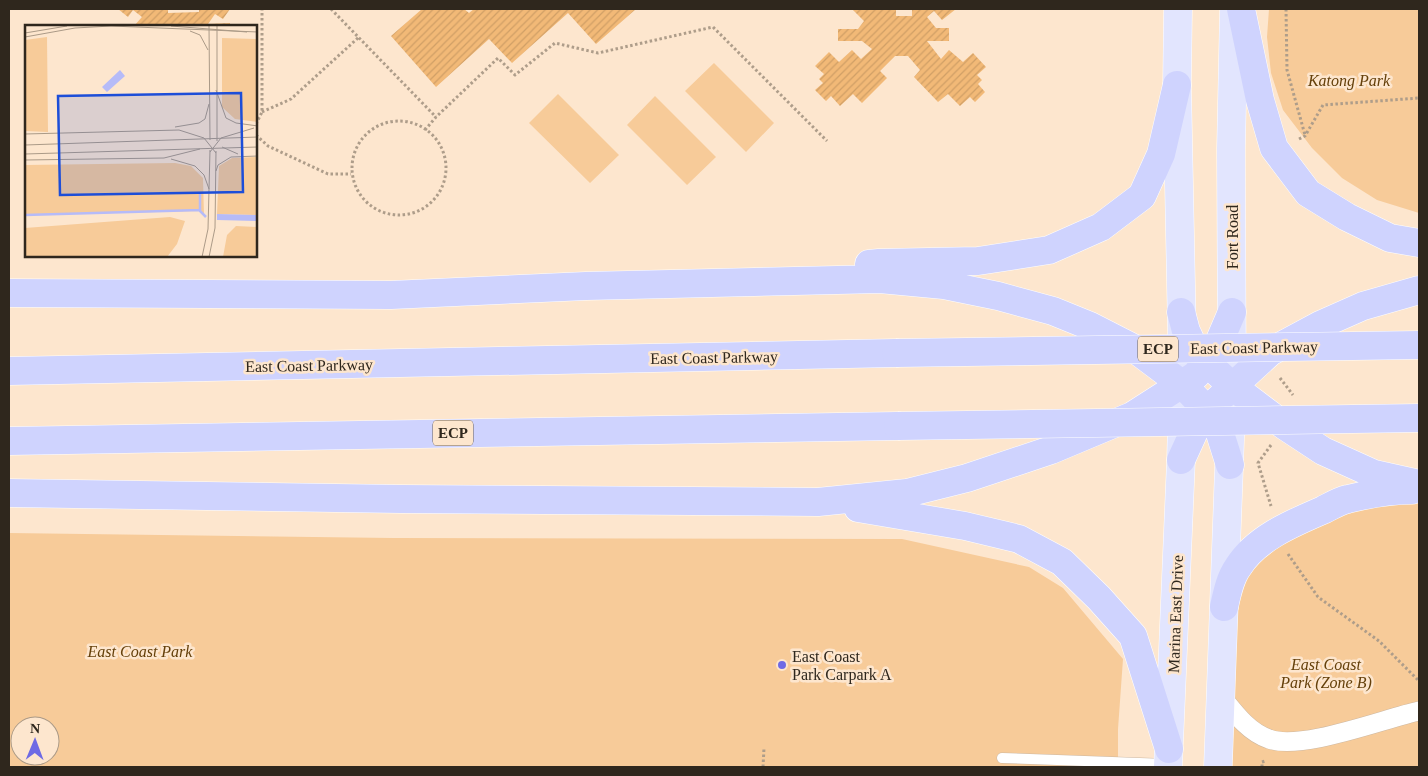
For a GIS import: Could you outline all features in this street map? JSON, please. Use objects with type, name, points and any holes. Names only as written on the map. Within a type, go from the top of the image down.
[{"type":"highway","points":[[1241,9],[1260,100],[1274,148],[1308,193],[1347,217],[1390,238],[1419,243]]},
{"type":"highway","points":[[761,283],[879,262],[978,261],[1049,250],[1101,227],[1142,196],[1161,154],[1177,85]]},
{"type":"highway","points":[[9,293],[391,295],[586,286],[880,279],[944,285],[998,296],[1053,311],[1090,326],[1135,349],[1183,385],[1207,410],[1218,427],[1230,464]]},
{"type":"highway","points":[[1181,460],[1197,425],[1207,410],[1270,352],[1320,325],[1363,306],[1419,290]]},
{"type":"highway","points":[[1181,312],[1194,348],[1206,363],[1232,386],[1285,426],[1323,450],[1374,474],[1419,484]]},
{"type":"highway","points":[[9,494],[411,500],[818,502],[906,493],[967,478],[1052,450],[1132,416],[1196,375],[1217,347],[1232,312]]},
{"type":"highway","name":"East Coast Parkway","points":[[9,371],[896,353],[1419,345]]},
{"type":"highway","name":"ECP","points":[[9,441],[1419,418]]},
{"type":"highway","points":[[1224,606],[1236,569],[1244,558],[1278,531],[1346,500],[1397,490],[1419,490]]},
{"type":"highway","points":[[818,502],[897,514],[992,532],[1019,539],[1062,562],[1099,598],[1133,636],[1168,760]]},
{"type":"main road","points":[[1178,9],[1177,85],[1183,385]]},
{"type":"main road","name":"Fort Road","points":[[1230,464],[1232,386],[1231,150],[1234,9]]},
{"type":"main road","name":"Marina East Drive","points":[[1168,760],[1183,385]]},
{"type":"main road","points":[[1218,767],[1230,464]]},
{"type":"street","points":[[1221,696],[1251,729],[1269,739],[1286,742],[1307,741],[1419,711]]},
{"type":"lane","points":[[1002,758],[1168,760]]},
{"type":"path","points":[[258,120],[262,112],[262,9]]},
{"type":"path","points":[[331,9],[436,117]]},
{"type":"path","points":[[1286,9],[1287,70],[1305,136],[1323,104],[1419,98]]},
{"type":"path","points":[[425,130],[436,117],[498,58],[515,75],[555,43],[598,53],[714,27],[827,141]]},
{"type":"path","points":[[262,112],[291,99],[359,37]]},
{"type":"path","points":[[400,121],[413,124],[425,130],[436,139],[446,163],[446,177],[441,190],[433,201],[423,209],[410,214],[397,216],[372,208],[355,187],[351,174],[352,160],[356,148],[364,136],[374,128],[400,121]]},
{"type":"path","points":[[258,137],[268,146],[328,174],[351,174]]},
{"type":"path","points":[[763,767],[764,748]]},
{"type":"green space","name":"Katong Park","points":[[1269,9],[1419,9],[1419,213],[1377,200],[1342,178],[1312,148],[1283,110],[1271,73],[1267,37]]},
{"type":"green space","points":[[714,63],[774,123],[746,152],[685,91]]},
{"type":"green space","points":[[558,94],[619,155],[590,183],[529,123]]},
{"type":"green space","points":[[655,96],[716,157],[687,185],[627,125]]},
{"type":"green space","name":"East Coast Park (Zone B)","points":[[1419,501],[1419,767],[1229,767],[1236,623],[1241,593],[1251,568],[1281,543],[1347,511]]},
{"type":"green space","name":"East Coast Park","points":[[9,533],[393,538],[902,539],[1029,567],[1063,588],[1123,659],[1118,729],[1118,767],[9,767]]},
{"type":"building","points":[[118,9],[168,9],[168,13],[199,12],[199,9],[230,9],[223,19],[215,14],[208,24],[230,23],[230,25],[135,25],[142,17],[133,10],[128,17]]},
{"type":"building","points":[[422,9],[464,9],[469,13],[474,9],[636,9],[596,44],[568,13],[512,63],[489,39],[436,87],[391,36]]},
{"type":"building","points":[[852,9],[896,9],[896,16],[912,16],[912,9],[956,9],[942,20],[934,11],[927,17],[936,28],[949,28],[949,41],[927,41],[941,59],[949,50],[963,62],[973,53],[986,67],[977,75],[982,80],[978,84],[985,92],[975,102],[970,97],[960,106],[948,94],[938,102],[914,77],[920,70],[908,56],[895,56],[880,71],[887,78],[862,103],[853,94],[840,106],[831,96],[826,101],[815,90],[823,83],[819,79],[824,74],[815,66],[829,52],[839,62],[852,50],[861,59],[872,49],[862,41],[838,41],[838,29],[858,29],[864,21]]},
{"type":"place","name":"East Coast Park Carpark A","points":[[782,665]]}]
